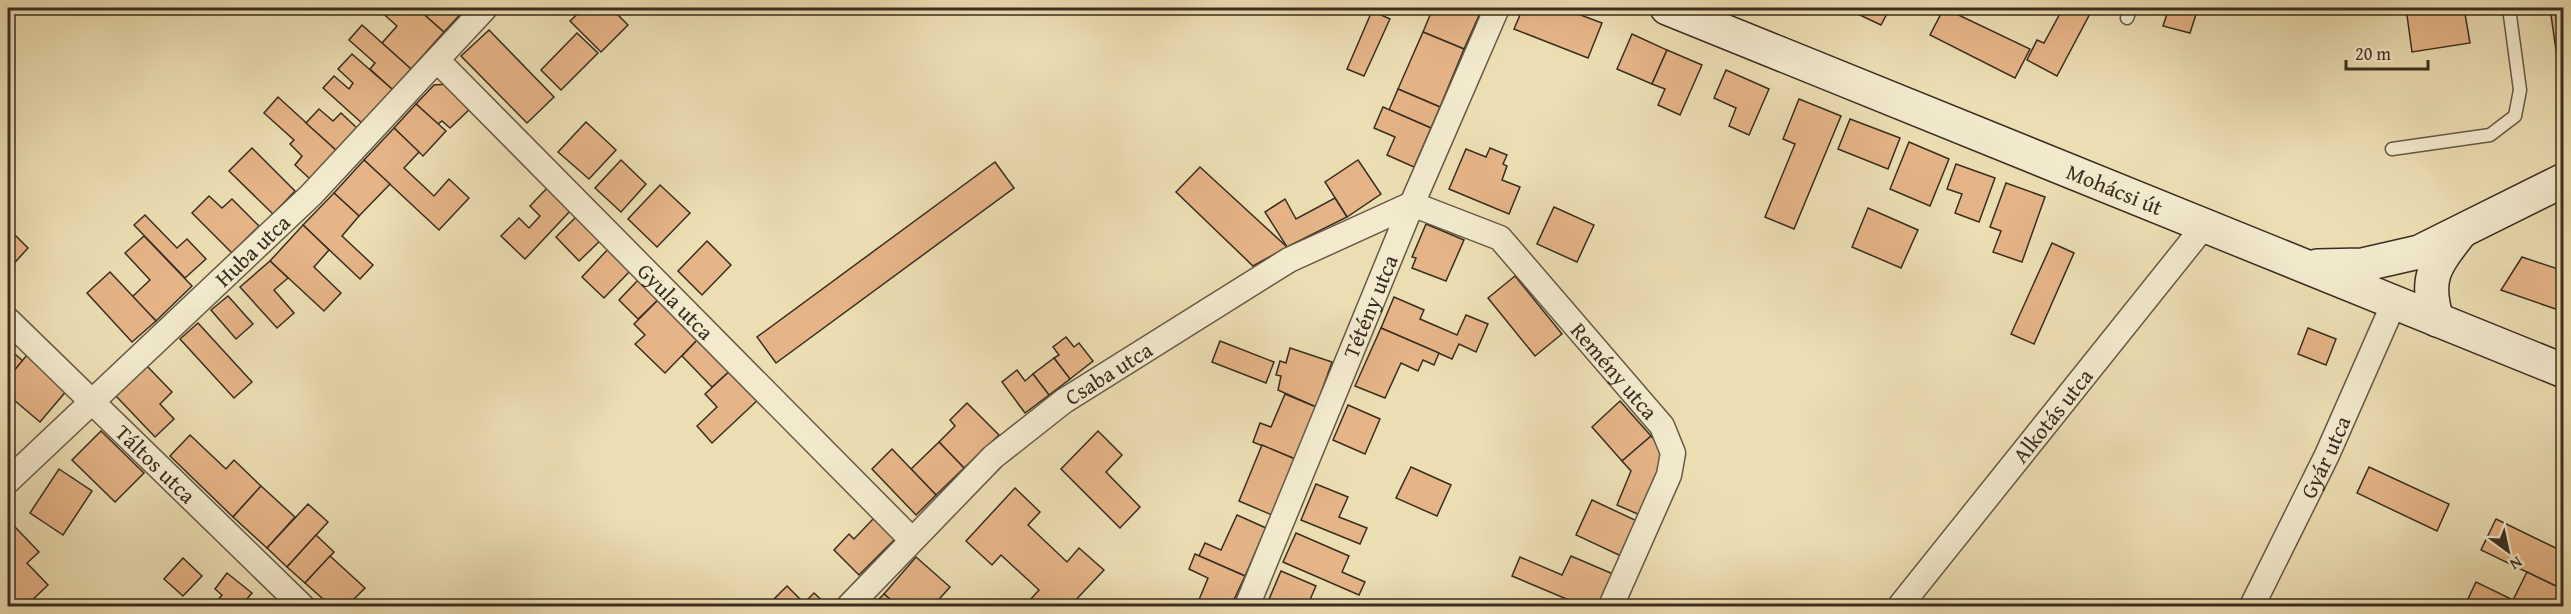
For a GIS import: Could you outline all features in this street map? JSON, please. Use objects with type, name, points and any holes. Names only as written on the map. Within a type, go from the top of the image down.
[{"type":"main road","name":"Mohácsi út","points":[[1667,8],[2564,371]]},
{"type":"main road","points":[[2310,267],[2362,265],[2419,252],[2564,180]]},
{"type":"main road","points":[[2437,320],[2431,300],[2432,278],[2439,259],[2461,232]]},
{"type":"street","name":"Huba utca","points":[[8,481],[311,195],[485,8]]},
{"type":"street","name":"Tétény utca","points":[[1247,606],[1412,204],[1497,8]]},
{"type":"street","name":"Gyula utca","points":[[438,61],[912,540]]},
{"type":"street","name":"Csaba utca","points":[[849,606],[993,458],[1064,401],[1289,260],[1412,204]]},
{"type":"street","name":"Remény utca","points":[[1412,204],[1500,238],[1662,426],[1673,453],[1669,476],[1611,606]]},
{"type":"street","name":"Alkotás utca","points":[[1900,606],[2205,225]]},
{"type":"street","name":"Gyár utca","points":[[2252,606],[2327,455],[2394,303]]},
{"type":"street","name":"Táltos utca","points":[[8,320],[302,606]]},
{"type":"lane","points":[[2392,149],[2490,135],[2515,116],[2520,90],[2509,8]]},
{"type":"building","points":[[381,8],[417,8],[444,32],[411,69],[382,43],[397,26],[379,10]]},
{"type":"building","points":[[417,8],[466,8],[444,32]]},
{"type":"building","points":[[584,8],[611,8],[628,25],[601,52],[570,21]]},
{"type":"building","points":[[1433,8],[1473,8],[1481,11],[1464,49],[1423,32]]},
{"type":"building","points":[[1523,8],[1562,8],[1602,23],[1588,58],[1514,29]]},
{"type":"building","points":[[1845,8],[1890,8],[1881,25]]},
{"type":"building","points":[[1944,8],[2030,49],[2015,78],[1930,35]]},
{"type":"building","points":[[2063,8],[2093,8],[2057,76],[2027,60],[2037,40],[2044,43]]},
{"type":"building","points":[[2169,8],[2198,8],[2190,33],[2163,26]]},
{"type":"building","points":[[2406,8],[2464,8],[2470,43],[2412,52]]},
{"type":"building","points":[[2550,8],[2564,8],[2564,56],[2557,57]]},
{"type":"building","points":[[1372,11],[1390,19],[1364,76],[1347,69]]},
{"type":"building","points":[[362,25],[411,69],[393,90],[370,69],[375,63],[349,40]]},
{"type":"building","points":[[489,30],[554,97],[527,123],[461,56]]},
{"type":"building","points":[[1423,32],[1464,49],[1440,107],[1398,89]]},
{"type":"building","points":[[577,33],[598,53],[561,90],[541,70]]},
{"type":"building","points":[[1632,34],[1667,50],[1652,84],[1617,69]]},
{"type":"building","points":[[1667,50],[1702,65],[1680,115],[1658,105],[1665,89],[1652,84]]},
{"type":"building","points":[[352,54],[393,90],[363,124],[323,88],[334,76],[349,89],[353,83],[338,69]]},
{"type":"building","points":[[1726,70],[1769,89],[1749,135],[1729,126],[1736,108],[1714,98]]},
{"type":"building","points":[[448,84],[472,107],[450,128],[442,121],[438,124],[416,104],[434,85]]},
{"type":"building","points":[[1398,89],[1440,107],[1431,128],[1389,110]]},
{"type":"building","points":[[278,97],[336,150],[310,179],[295,165],[302,156],[290,144],[294,140],[264,113]]},
{"type":"building","points":[[1799,99],[1841,116],[1794,229],[1765,217],[1795,144],[1783,139]]},
{"type":"building","points":[[416,104],[446,131],[423,156],[394,128]]},
{"type":"building","points":[[1383,107],[1431,128],[1414,167],[1387,155],[1395,137],[1374,128]]},
{"type":"building","points":[[319,109],[333,121],[341,113],[357,128],[336,150],[306,123]]},
{"type":"building","points":[[1850,119],[1900,138],[1888,169],[1838,149]]},
{"type":"building","points":[[586,122],[616,150],[589,179],[558,152]]},
{"type":"building","points":[[394,128],[419,152],[404,168],[434,196],[449,179],[469,198],[439,230],[364,160]]},
{"type":"building","points":[[1909,142],[1949,159],[1930,206],[1890,189]]},
{"type":"building","points":[[252,148],[295,191],[273,214],[229,171]]},
{"type":"building","points":[[1490,148],[1507,155],[1503,164],[1507,166],[1502,180],[1520,187],[1509,214],[1449,189],[1466,149],[1486,157]]},
{"type":"building","points":[[364,160],[390,184],[359,216],[334,193]]},
{"type":"building","points":[[621,160],[646,184],[621,212],[595,188]]},
{"type":"building","points":[[1358,160],[1381,194],[1347,217],[1325,182]]},
{"type":"building","points":[[995,162],[1014,188],[776,363],[757,337]]},
{"type":"building","points":[[1956,164],[1995,178],[1979,222],[1955,213],[1962,194],[1947,189]]},
{"type":"building","points":[[1200,167],[1287,247],[1253,266],[1176,192]]},
{"type":"building","points":[[2006,183],[2045,197],[2022,262],[1993,252],[2001,231],[1990,227]]},
{"type":"building","points":[[660,185],[690,213],[657,247],[628,219]]},
{"type":"building","points":[[549,186],[572,209],[525,259],[501,236],[519,218],[529,228],[540,216],[530,206]]},
{"type":"building","points":[[334,193],[359,216],[342,236],[373,265],[360,279],[303,225]]},
{"type":"building","points":[[209,196],[222,208],[232,199],[259,226],[232,253],[192,213]]},
{"type":"building","points":[[1335,198],[1347,217],[1287,247],[1265,212],[1285,199],[1296,219]]},
{"type":"building","points":[[1554,207],[1594,225],[1577,262],[1537,244]]},
{"type":"building","points":[[1868,208],[1918,230],[1901,268],[1852,247]]},
{"type":"building","points":[[145,215],[177,248],[187,239],[206,259],[185,278],[134,225]]},
{"type":"building","points":[[578,215],[602,239],[579,261],[556,237]]},
{"type":"building","points":[[1426,224],[1464,240],[1446,281],[1412,268],[1416,258],[1412,257]]},
{"type":"building","points":[[303,225],[329,250],[314,267],[341,293],[324,311],[270,261]]},
{"type":"building","points":[[15,235],[28,248],[8,270],[8,243]]},
{"type":"building","points":[[144,236],[192,286],[156,321],[132,297],[150,280],[125,253]]},
{"type":"building","points":[[707,241],[731,265],[702,295],[678,271]]},
{"type":"building","points":[[2052,243],[2074,253],[2034,344],[2011,334]]},
{"type":"building","points":[[610,247],[632,269],[604,298],[582,277]]},
{"type":"building","points":[[2522,257],[2564,271],[2564,312],[2501,290]]},
{"type":"building","points":[[270,261],[288,278],[274,290],[294,313],[277,328],[240,287]]},
{"type":"building","points":[[110,272],[156,321],[132,342],[87,293]]},
{"type":"building","points":[[1515,276],[1562,334],[1535,356],[1488,298]]},
{"type":"building","points":[[639,279],[660,298],[638,319],[619,300]]},
{"type":"building","points":[[228,296],[253,324],[236,339],[211,310]]},
{"type":"building","points":[[1394,297],[1424,310],[1420,319],[1457,335],[1466,315],[1488,324],[1476,352],[1459,344],[1452,359],[1381,328]]},
{"type":"building","points":[[660,298],[700,337],[665,373],[635,344],[645,335],[634,324]]},
{"type":"building","points":[[198,323],[252,382],[234,398],[180,339]]},
{"type":"building","points":[[1381,328],[1439,353],[1434,365],[1423,360],[1418,371],[1401,363],[1385,398],[1355,386]]},
{"type":"building","points":[[2308,328],[2336,339],[2326,365],[2298,354]]},
{"type":"building","points":[[700,337],[733,368],[712,387],[682,356]]},
{"type":"building","points":[[1066,337],[1074,347],[1079,343],[1093,361],[1070,379],[1054,358],[1059,355],[1053,347]]},
{"type":"building","points":[[1220,341],[1274,362],[1266,383],[1212,362]]},
{"type":"building","points":[[8,348],[23,361],[8,378]]},
{"type":"building","points":[[1290,348],[1332,362],[1316,407],[1278,390],[1281,376],[1276,375],[1280,361],[1286,363]]},
{"type":"building","points":[[27,355],[68,389],[40,422],[8,395],[8,378]]},
{"type":"building","points":[[1054,358],[1070,379],[1049,395],[1033,374]]},
{"type":"building","points":[[147,366],[172,392],[160,404],[174,419],[155,437],[116,396]]},
{"type":"building","points":[[733,368],[761,397],[712,443],[697,426],[717,407],[705,394]]},
{"type":"building","points":[[1017,370],[1025,381],[1033,374],[1049,395],[1025,413],[1002,382]]},
{"type":"building","points":[[1285,394],[1316,407],[1295,459],[1253,442],[1260,423],[1271,427]]},
{"type":"building","points":[[1620,401],[1651,436],[1622,461],[1592,427]]},
{"type":"building","points":[[967,403],[999,435],[964,468],[939,442],[955,426],[950,420]]},
{"type":"building","points":[[1348,405],[1380,419],[1365,454],[1333,440]]},
{"type":"building","points":[[101,431],[144,473],[115,502],[72,460]]},
{"type":"building","points":[[1098,431],[1122,455],[1106,472],[1140,507],[1120,528],[1061,469]]},
{"type":"building","points":[[190,435],[226,469],[234,460],[261,486],[233,517],[170,456]]},
{"type":"building","points":[[1651,436],[1667,454],[1640,515],[1617,505],[1631,471],[1622,461]]},
{"type":"building","points":[[939,442],[964,468],[936,495],[911,469]]},
{"type":"building","points":[[1262,445],[1295,459],[1272,515],[1239,501]]},
{"type":"building","points":[[892,449],[936,495],[916,515],[872,469]]},
{"type":"building","points":[[1411,467],[1451,485],[1437,516],[1396,498]]},
{"type":"building","points":[[2369,467],[2449,504],[2437,531],[2357,493]]},
{"type":"building","points":[[59,469],[92,491],[63,535],[30,513]]},
{"type":"building","points":[[1316,484],[1348,497],[1339,517],[1367,528],[1360,544],[1301,520]]},
{"type":"building","points":[[261,486],[295,517],[267,548],[233,517]]},
{"type":"building","points":[[1015,488],[1040,512],[1028,525],[1067,562],[1079,548],[1104,570],[1070,606],[1037,606],[1030,600],[1039,590],[1001,555],[992,565],[966,541]]},
{"type":"building","points":[[1592,500],[1637,521],[1621,556],[1576,535]]},
{"type":"building","points":[[308,504],[328,522],[287,567],[267,548]]},
{"type":"building","points":[[1237,515],[1266,528],[1245,576],[1199,556],[1205,543],[1221,550]]},
{"type":"building","points":[[874,518],[895,539],[859,575],[834,550],[849,534],[854,539]]},
{"type":"building","points":[[2496,519],[2564,552],[2564,590],[2481,550]]},
{"type":"building","points":[[15,527],[39,552],[27,563],[48,585],[26,606],[17,606],[8,596],[8,534]]},
{"type":"building","points":[[1296,533],[1349,556],[1342,572],[1365,582],[1359,595],[1283,562]]},
{"type":"building","points":[[316,535],[334,552],[305,583],[287,567]]},
{"type":"building","points":[[1195,554],[1245,576],[1231,606],[1207,606],[1198,602],[1208,578],[1189,569]]},
{"type":"building","points":[[330,556],[365,588],[347,606],[331,606],[305,583]]},
{"type":"building","points":[[1571,556],[1613,574],[1599,606],[1583,606],[1512,576],[1520,557],[1562,575]]},
{"type":"building","points":[[916,557],[950,587],[933,606],[898,606],[884,594]]},
{"type":"building","points":[[183,558],[202,576],[183,596],[164,579]]},
{"type":"building","points":[[1281,571],[1316,586],[1309,602],[1321,606],[1267,604]]},
{"type":"building","points":[[2527,572],[2564,590],[2564,598],[2559,606],[2483,606],[2468,599],[2476,582],[2513,600]]},
{"type":"building","points":[[227,573],[252,593],[241,606],[213,606],[222,595],[215,589]]},
{"type":"building","points":[[787,586],[804,603],[814,593],[828,606],[772,606],[769,604]]},
{"type":"building","points":[[884,594],[898,606],[872,606]]}]
